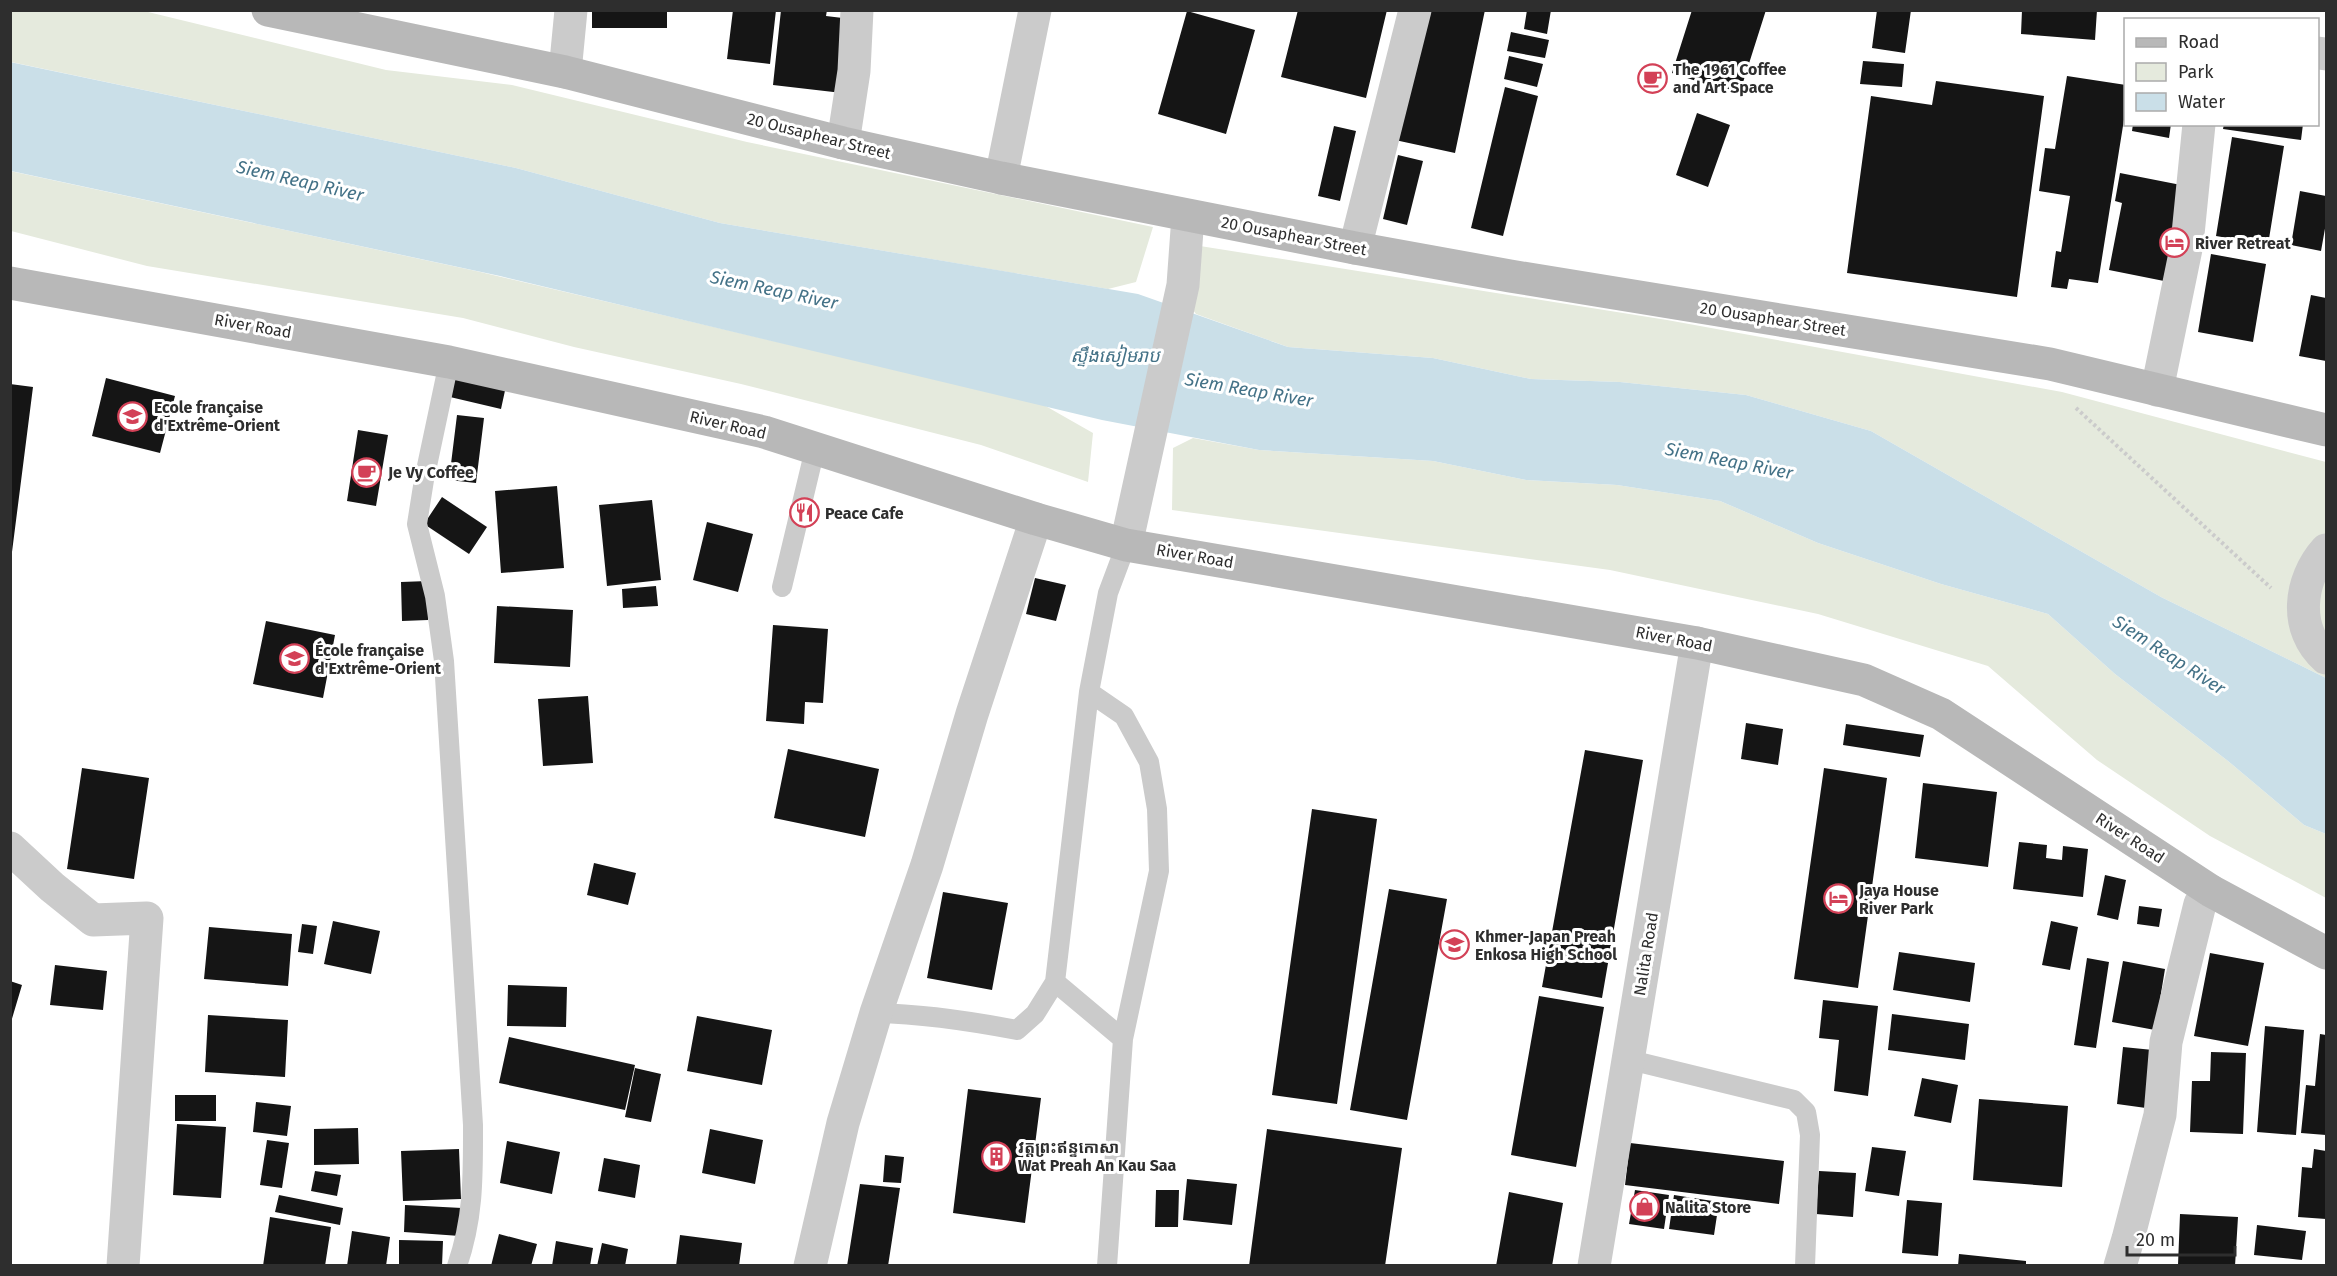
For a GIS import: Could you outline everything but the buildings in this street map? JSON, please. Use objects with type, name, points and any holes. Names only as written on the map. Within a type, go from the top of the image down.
[{"type":"street","name":"20 Ousaphear Street","points":[[268,10],[565,72],[843,143],[1001,178],[1188,216],[1510,276],[2050,364],[2326,430]]},
{"type":"street","points":[[565,72],[572,10]]},
{"type":"street","points":[[843,143],[854,71],[857,10]]},
{"type":"street","points":[[1001,178],[1035,10]]},
{"type":"street","points":[[1355,248],[1415,10]]},
{"type":"street","points":[[2157,390],[2187,244],[2199,126]]},
{"type":"street","points":[[1126,545],[1183,285],[1188,216]]},
{"type":"street","name":"River Road","points":[[10,283],[449,362],[764,432],[1036,519],[1126,545],[1697,643],[1864,680],[1941,714],[2211,891],[2326,953]]},
{"type":"street","points":[[810,1266],[843,1123],[876,1013],[927,865],[976,702],[1036,519]]},
{"type":"street","points":[[2326,550],[2316,562],[2307,580],[2303,599],[2304,618],[2310,637],[2326,658]]},
{"type":"street","name":"Nalita Road","points":[[1594,1266],[1630,1060],[1697,643]]},
{"type":"street","points":[[10,848],[52,887],[93,920],[147,918],[123,1266]]},
{"type":"street","points":[[2120,1266],[2160,1115],[2166,1042],[2200,904],[2211,891]]},
{"type":"lane","points":[[449,362],[417,524],[439,618],[444,661],[472,1125],[473,1198],[467,1239],[457,1266]]},
{"type":"lane","points":[[782,587],[815,449]]},
{"type":"lane","points":[[876,1013],[912,1014],[1017,1030],[1035,1014],[1055,982],[1089,692],[1108,593],[1126,545]]},
{"type":"lane","points":[[1089,692],[1124,716],[1149,762],[1157,809],[1159,871],[1123,1039],[1107,1266]]},
{"type":"lane","points":[[1055,982],[1123,1039]]},
{"type":"lane","points":[[1630,1060],[1794,1100],[1806,1112],[1810,1135],[1805,1266]]},
{"type":"path","points":[[2068,402],[2304,618]]},
{"type":"green space","points":[[10,11],[144,11],[386,70],[512,85],[747,142],[1153,227],[1136,282],[1108,289],[720,223],[516,168],[11,62]]},
{"type":"green space","points":[[10,171],[476,271],[1042,404],[1093,433],[1088,482],[981,445],[741,384],[574,347],[463,318],[147,266],[11,231]]},
{"type":"green space","points":[[1200,246],[1667,320],[2062,392],[2326,462],[2326,678],[2161,597],[1871,431],[1746,395],[1620,382],[1531,379],[1433,358],[1288,347],[1196,314],[1186,301]]},
{"type":"green space","points":[[1193,438],[1259,450],[1433,461],[1526,480],[1617,485],[1720,501],[1818,543],[1941,584],[2048,614],[2115,674],[2228,761],[2304,825],[2326,834],[2326,898],[2210,836],[2097,760],[1988,666],[1818,614],[1610,570],[1172,510],[1173,448]]},
{"type":"water","name":"ស្ទឹងសៀមរាប","points":[[10,62],[516,168],[720,223],[1138,294],[1288,347],[1433,358],[1531,379],[1620,382],[1746,395],[1871,431],[2161,597],[2326,678],[2326,834],[2304,825],[2228,761],[2115,674],[2048,614],[1941,584],[1818,543],[1720,501],[1617,485],[1526,480],[1433,461],[1259,450],[1102,420],[500,276],[11,171]]},
{"type":"place","name":"The 1961 Coffee and Art Space","points":[[1652,78]]},
{"type":"place","name":"River Retreat","points":[[2174,243]]},
{"type":"place","name":"Ecole française d'Extrême-Orient","points":[[133,416]]},
{"type":"place","name":"Je Vy Coffee","points":[[367,472]]},
{"type":"place","name":"Peace Cafe","points":[[804,513]]},
{"type":"place","name":"École française d'Extrême-Orient","points":[[294,659]]},
{"type":"place","name":"Jaya House River Park","points":[[1838,899]]},
{"type":"place","name":"Khmer-Japan Preah Enkosa High School","points":[[1454,945]]},
{"type":"place","name":"វត្តព្រះឥន្ទកោសា Wat Preah An Kau Saa","points":[[997,1156]]},
{"type":"place","name":"Nalita Store","points":[[1644,1207]]},
{"type":"water label","name":"Siem Reap River","points":[[300,181]]},
{"type":"water label","name":"Siem Reap River","points":[[774,290]]},
{"type":"water label","name":"Siem Reap River","points":[[1249,390]]},
{"type":"water label","name":"Siem Reap River","points":[[1729,461]]},
{"type":"water label","name":"Siem Reap River","points":[[2169,655]]}]
